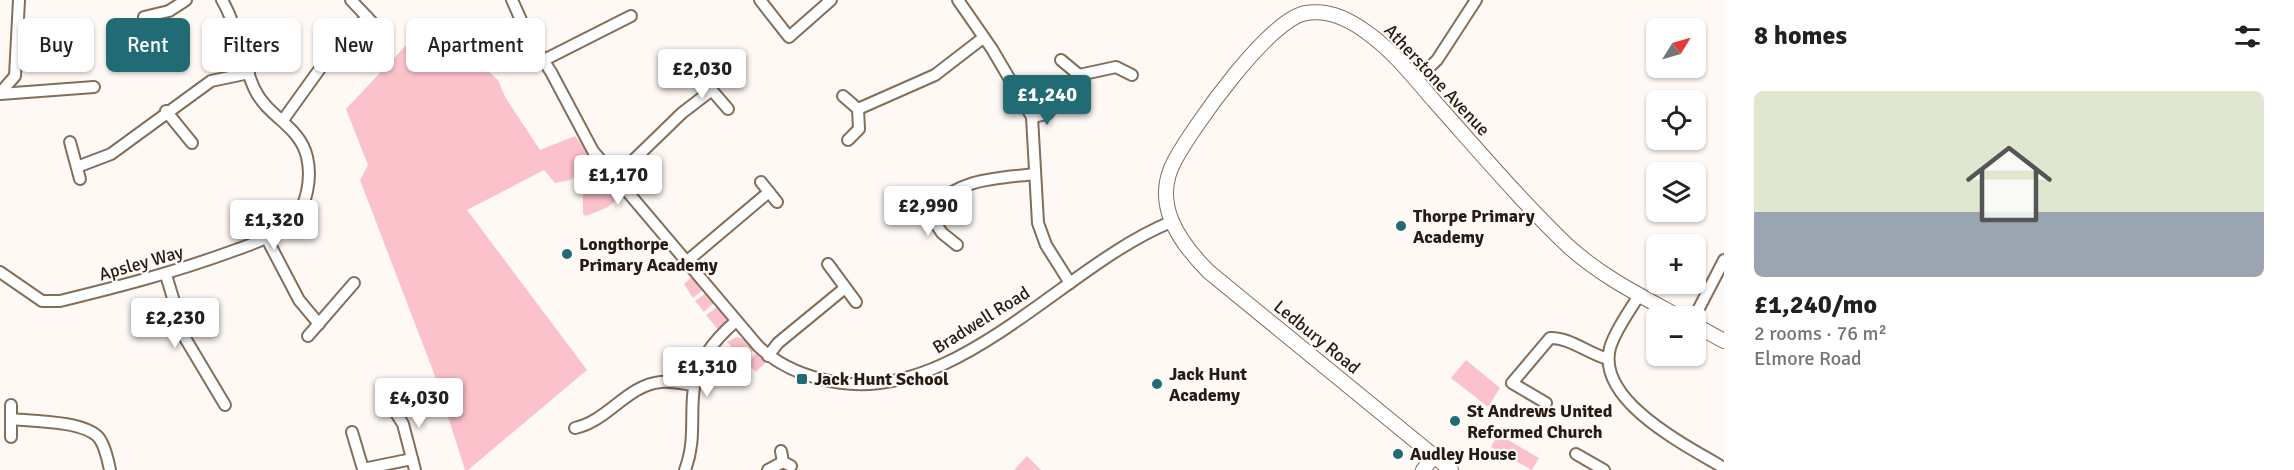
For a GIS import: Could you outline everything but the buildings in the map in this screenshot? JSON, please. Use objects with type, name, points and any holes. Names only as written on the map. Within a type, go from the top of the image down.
[{"type":"street","points":[[0,94],[15,76],[19,0]]},
{"type":"street","points":[[144,17],[169,11],[186,0]]},
{"type":"street","name":"Apsley Way","points":[[0,272],[42,301],[60,301],[166,275],[267,238],[293,220],[304,202],[309,185],[307,157],[297,134],[266,106],[255,91],[222,0]]},
{"type":"street","points":[[283,120],[324,63],[367,17],[351,0]]},
{"type":"street","name":"Bradwell Road","points":[[512,0],[519,18]]},
{"type":"street","points":[[760,0],[789,37],[831,0]]},
{"type":"street","points":[[959,0],[1032,117],[1038,223],[1046,245],[1070,283]]},
{"type":"street","points":[[1416,80],[1437,60],[1476,0]]},
{"type":"street","name":"Atherstone Avenue","points":[[1171,222],[1166,186],[1179,152],[1256,50],[1288,19],[1314,13],[1341,17],[1370,34],[1416,80],[1567,245],[1601,273],[1658,306]]},
{"type":"street","points":[[545,59],[631,16]]},
{"type":"street","points":[[858,109],[935,75],[983,38]]},
{"type":"street","points":[[1061,60],[1079,75]]},
{"type":"street","name":"Bradwell Road","points":[[545,62],[588,143],[614,179],[736,321],[768,356],[788,368],[835,383],[873,386],[924,374],[970,351],[1148,231],[1171,222]]},
{"type":"street","points":[[1032,117],[1047,114],[1079,75],[1116,67],[1132,75]]},
{"type":"street","points":[[697,73],[728,109]]},
{"type":"street","points":[[77,167],[111,154],[166,111],[211,81],[249,74]]},
{"type":"street","points":[[0,94],[94,87]]},
{"type":"street","points":[[614,179],[682,113],[712,90]]},
{"type":"street","points":[[843,96],[858,109],[859,129],[848,140]]},
{"type":"street","points":[[166,111],[192,143]]},
{"type":"street","points":[[70,142],[80,179]]},
{"type":"street","points":[[957,245],[942,233],[925,206],[946,193],[983,180],[1035,174]]},
{"type":"street","points":[[761,182],[777,202]]},
{"type":"street","points":[[686,262],[770,192]]},
{"type":"street","name":"Ledbury Road","points":[[1171,222],[1189,251],[1209,272],[1451,470]]},
{"type":"street","points":[[267,238],[299,300],[320,324]]},
{"type":"street","points":[[1700,306],[1724,260]]},
{"type":"street","points":[[828,264],[856,302]]},
{"type":"street","points":[[166,275],[185,338],[225,405]]},
{"type":"street","points":[[308,336],[354,284]]},
{"type":"street","points":[[768,356],[778,343],[845,288]]},
{"type":"street","points":[[1639,296],[1610,346],[1608,359],[1613,382],[1634,406],[1664,431],[1724,468]]},
{"type":"street","points":[[688,469],[694,429],[694,385],[702,360],[710,345],[736,321]]},
{"type":"street","points":[[1706,332],[1724,341]]},
{"type":"street","points":[[1546,403],[1512,383],[1550,338],[1559,337],[1592,355],[1608,359]]},
{"type":"street","points":[[575,428],[589,425],[636,391],[650,385],[662,382],[694,385]]},
{"type":"street","points":[[390,404],[403,424],[415,470]]},
{"type":"street","points":[[11,405],[11,437]]},
{"type":"street","points":[[11,418],[84,429],[98,437],[108,459],[110,470]]},
{"type":"street","points":[[352,432],[363,469],[412,459]]},
{"type":"street","points":[[1576,454],[1604,470]]},
{"type":"street","points":[[1423,470],[1434,456]]},
{"type":"street","points":[[768,470],[785,460]]},
{"type":"shaded area","points":[[406,45],[406,72],[489,72],[498,80],[505,97],[540,150],[575,136],[595,163],[570,180],[555,183],[544,170],[467,210],[587,370],[468,470],[465,470],[435,376],[360,180],[368,165],[346,109],[381,72],[394,72],[394,58]]},
{"type":"shaded area","points":[[597,166],[621,196],[608,207],[586,216],[583,214],[583,193],[575,183]]},
{"type":"shaded area","points":[[693,276],[704,289],[693,298],[684,284]]},
{"type":"shaded area","points":[[707,292],[715,302],[704,312],[695,301]]},
{"type":"shaded area","points":[[719,306],[727,317],[726,324],[719,331],[706,315]]},
{"type":"shaded area","points":[[737,337],[743,339],[753,350],[744,360],[727,342]]},
{"type":"shaded area","points":[[756,353],[766,362],[756,372],[748,364]]},
{"type":"shaded area","points":[[1466,360],[1500,388],[1488,407],[1451,378]]},
{"type":"shaded area","points":[[1498,434],[1539,458],[1532,470],[1491,447]]},
{"type":"shaded area","points":[[1027,456],[1041,470],[1014,470]]},
{"type":"place","name":"Thorpe Primary Academy","points":[[1401,226]]},
{"type":"place","name":"Longthorpe Primary Academy","points":[[567,254]]},
{"type":"place","name":"Jack Hunt School","points":[[802,379]]},
{"type":"place","name":"Jack Hunt Academy","points":[[1157,384]]},
{"type":"place","name":"St Andrews United Reformed Church","points":[[1455,421]]},
{"type":"place","name":"Audley House","points":[[1398,454]]}]
